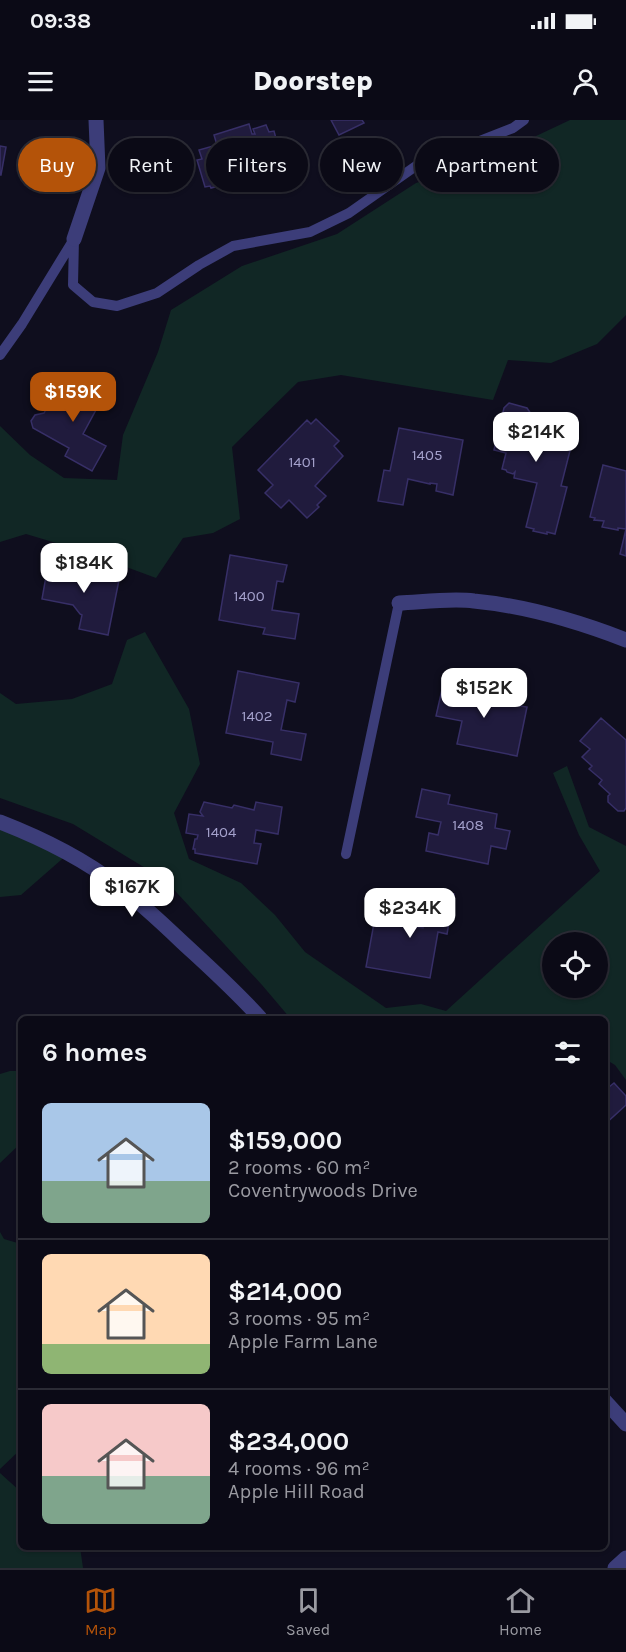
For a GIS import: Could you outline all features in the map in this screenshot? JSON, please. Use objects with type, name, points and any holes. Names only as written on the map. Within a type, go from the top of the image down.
[{"type":"street","points":[[74,238],[98,168],[96,120]]},
{"type":"street","points":[[399,603],[472,600],[548,614],[626,640]]},
{"type":"street","points":[[0,822],[69,853],[115,883],[233,988],[258,1016]]},
{"type":"street","points":[[608,1404],[626,1424]]},
{"type":"street","points":[[615,1568],[626,1557]]},
{"type":"lane","points":[[74,238],[73,285],[93,302],[117,306],[157,293],[233,246],[310,232],[349,213],[423,161],[476,143],[513,128],[525,120]]},
{"type":"lane","points":[[0,355],[22,324],[74,238]]},
{"type":"lane","points":[[346,854],[399,603]]},
{"type":"green space","points":[[570,120],[626,120],[626,315],[597,344],[551,363],[508,360],[493,400],[341,375],[298,382],[232,447],[240,519],[213,533],[183,538],[156,578],[83,551],[26,534],[0,542],[0,426],[30,455],[64,478],[117,480],[123,435],[158,352],[171,310],[242,266],[337,234],[415,184],[415,192],[559,192],[559,138],[532,138]]},
{"type":"green space","points":[[145,632],[189,709],[200,764],[174,813],[189,859],[241,883],[275,915],[305,952],[386,1008],[421,1004],[446,1011],[600,871],[579,835],[553,773],[567,766],[589,827],[626,846],[626,1080],[615,1065],[608,1061],[608,1016],[288,1016],[165,880],[73,824],[0,798],[0,693],[16,704],[72,699],[112,684],[127,640]]},
{"type":"green space","points":[[0,822],[69,853],[21,895],[0,897]]},
{"type":"green space","points":[[18,1071],[18,1146],[0,1163],[0,1074]]},
{"type":"green space","points":[[0,1232],[4,1239],[18,1243],[18,1452],[0,1469]]},
{"type":"green space","points":[[0,1473],[18,1489],[18,1550],[80,1550],[83,1568],[0,1568]]},
{"type":"building","points":[[331,120],[362,120],[364,123],[339,135]]},
{"type":"building","points":[[249,124],[252,134],[255,134],[253,129],[266,125],[269,132],[274,131],[276,138],[215,138],[214,135]]},
{"type":"building","points":[[0,146],[6,147],[1,175],[0,175]]},
{"type":"building","points":[[206,148],[205,187],[197,160],[202,159],[199,150]]},
{"type":"building","points":[[72,378],[104,395],[83,434],[106,446],[92,471],[65,456],[69,448],[33,428],[31,421],[35,415],[44,413],[57,389],[64,393]]},
{"type":"building","points":[[509,403],[527,408],[531,414],[529,421],[543,424],[545,428],[574,435],[561,486],[567,487],[555,534],[533,531],[534,529],[526,527],[537,483],[514,478],[515,472],[513,474],[502,469],[506,453],[494,450],[504,408]]},
{"type":"building","points":[[316,419],[339,441],[334,446],[343,456],[315,486],[326,496],[317,505],[319,507],[307,518],[289,500],[281,508],[265,493],[273,485],[258,470],[307,420],[311,424]]},
{"type":"building","points":[[399,428],[463,440],[453,495],[436,491],[437,484],[408,479],[403,505],[378,501],[384,470],[390,471]]},
{"type":"building","points":[[603,465],[626,471],[626,529],[602,527],[604,521],[590,517]]},
{"type":"building","points":[[626,529],[626,556],[620,554]]},
{"type":"building","points":[[230,555],[287,565],[283,582],[277,581],[272,610],[299,614],[295,639],[263,634],[265,628],[219,620]]},
{"type":"building","points":[[77,563],[105,569],[103,577],[119,580],[108,635],[79,629],[82,615],[73,605],[42,599],[48,565],[76,570]]},
{"type":"building","points":[[238,671],[299,683],[295,702],[287,700],[281,730],[306,734],[301,760],[271,754],[273,742],[226,733]]},
{"type":"building","points":[[443,685],[469,690],[471,686],[493,690],[492,695],[515,700],[514,705],[527,707],[517,756],[457,744],[462,721],[436,716]]},
{"type":"building","points":[[601,718],[626,740],[626,808],[624,811],[618,811],[608,802],[610,794],[599,784],[602,780],[589,769],[592,766],[582,757],[590,749],[580,741]]},
{"type":"building","points":[[422,789],[450,795],[448,804],[497,814],[495,828],[510,831],[506,849],[491,846],[488,864],[426,851],[429,833],[438,835],[441,822],[416,817]]},
{"type":"building","points":[[204,802],[254,810],[256,802],[282,807],[278,834],[256,830],[254,843],[261,844],[257,864],[195,853],[193,849],[198,835],[186,833],[189,814],[203,816],[200,812]]},
{"type":"building","points":[[430,890],[454,894],[447,934],[438,932],[430,978],[366,967],[376,912],[394,915],[392,923],[423,928]]},
{"type":"building","points":[[614,1083],[626,1096],[626,1105],[608,1121],[608,1088]]}]
